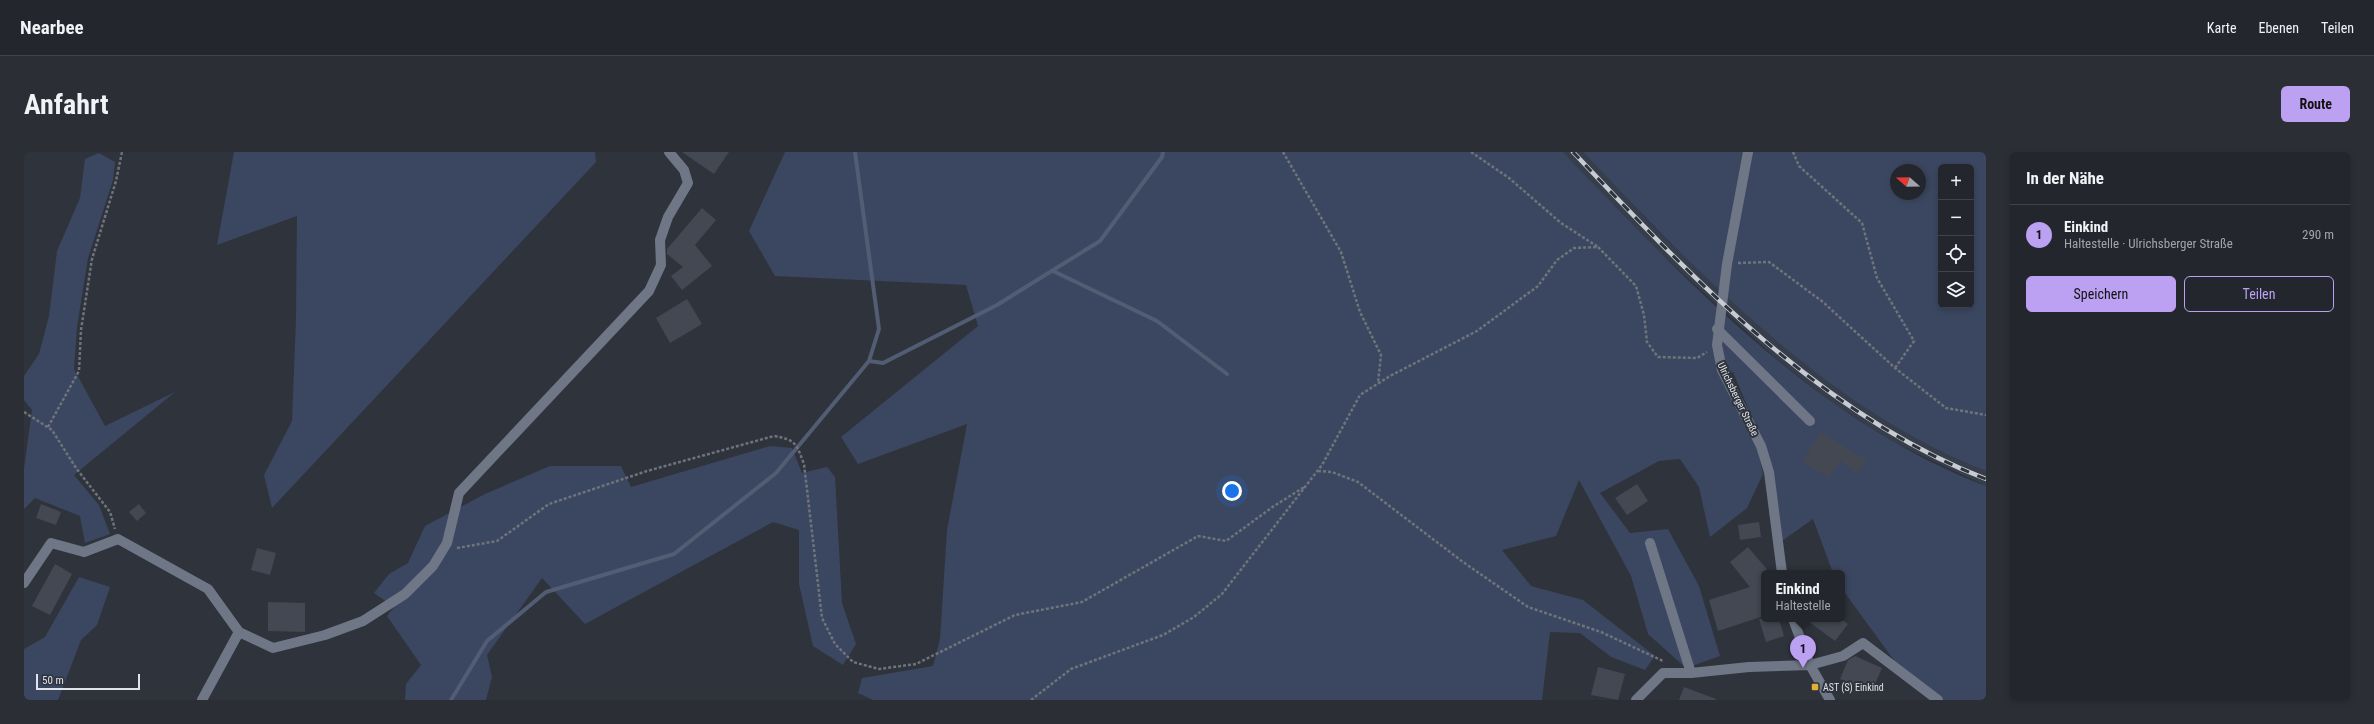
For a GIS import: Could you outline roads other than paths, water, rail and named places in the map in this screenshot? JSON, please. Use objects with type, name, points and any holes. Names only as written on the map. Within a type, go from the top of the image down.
[{"type":"street","points":[[24,583],[51,543],[84,552],[118,539],[208,589],[239,632],[273,648],[326,635],[363,621],[405,594],[433,566],[442,550],[452,525],[459,493],[650,291],[661,264],[660,240],[668,217],[688,183],[684,170],[669,152]]},
{"type":"street","name":"Ulrichsberger Straße","points":[[1748,152],[1727,264],[1717,329],[1717,345],[1722,370],[1758,440],[1769,472],[1782,570]]},
{"type":"street","points":[[1717,329],[1810,421]]},
{"type":"street","points":[[1650,543],[1691,673]]},
{"type":"street","points":[[1794,622],[1810,665],[1830,700]]},
{"type":"street","points":[[202,700],[239,632]]},
{"type":"street","points":[[1636,700],[1663,674],[1691,673],[1749,666],[1810,665],[1842,656],[1864,643],[1938,700]]},
{"type":"waterway","points":[[451,700],[487,641],[546,592],[674,554],[776,473],[869,361],[879,329],[855,152]]},
{"type":"waterway","points":[[869,361],[883,363],[997,305],[1100,241],[1162,157],[1163,152]]},
{"type":"waterway","points":[[1053,271],[1157,321],[1227,374]]},
{"type":"railway","points":[[1573,152],[1664,247],[1712,294],[1762,339],[1814,381],[1869,419],[1926,452],[1986,479]]},
{"type":"place","name":"Einkind","points":[[1803,668]]},
{"type":"place","name":"AST (S) Einkind","points":[[1815,687]]}]
